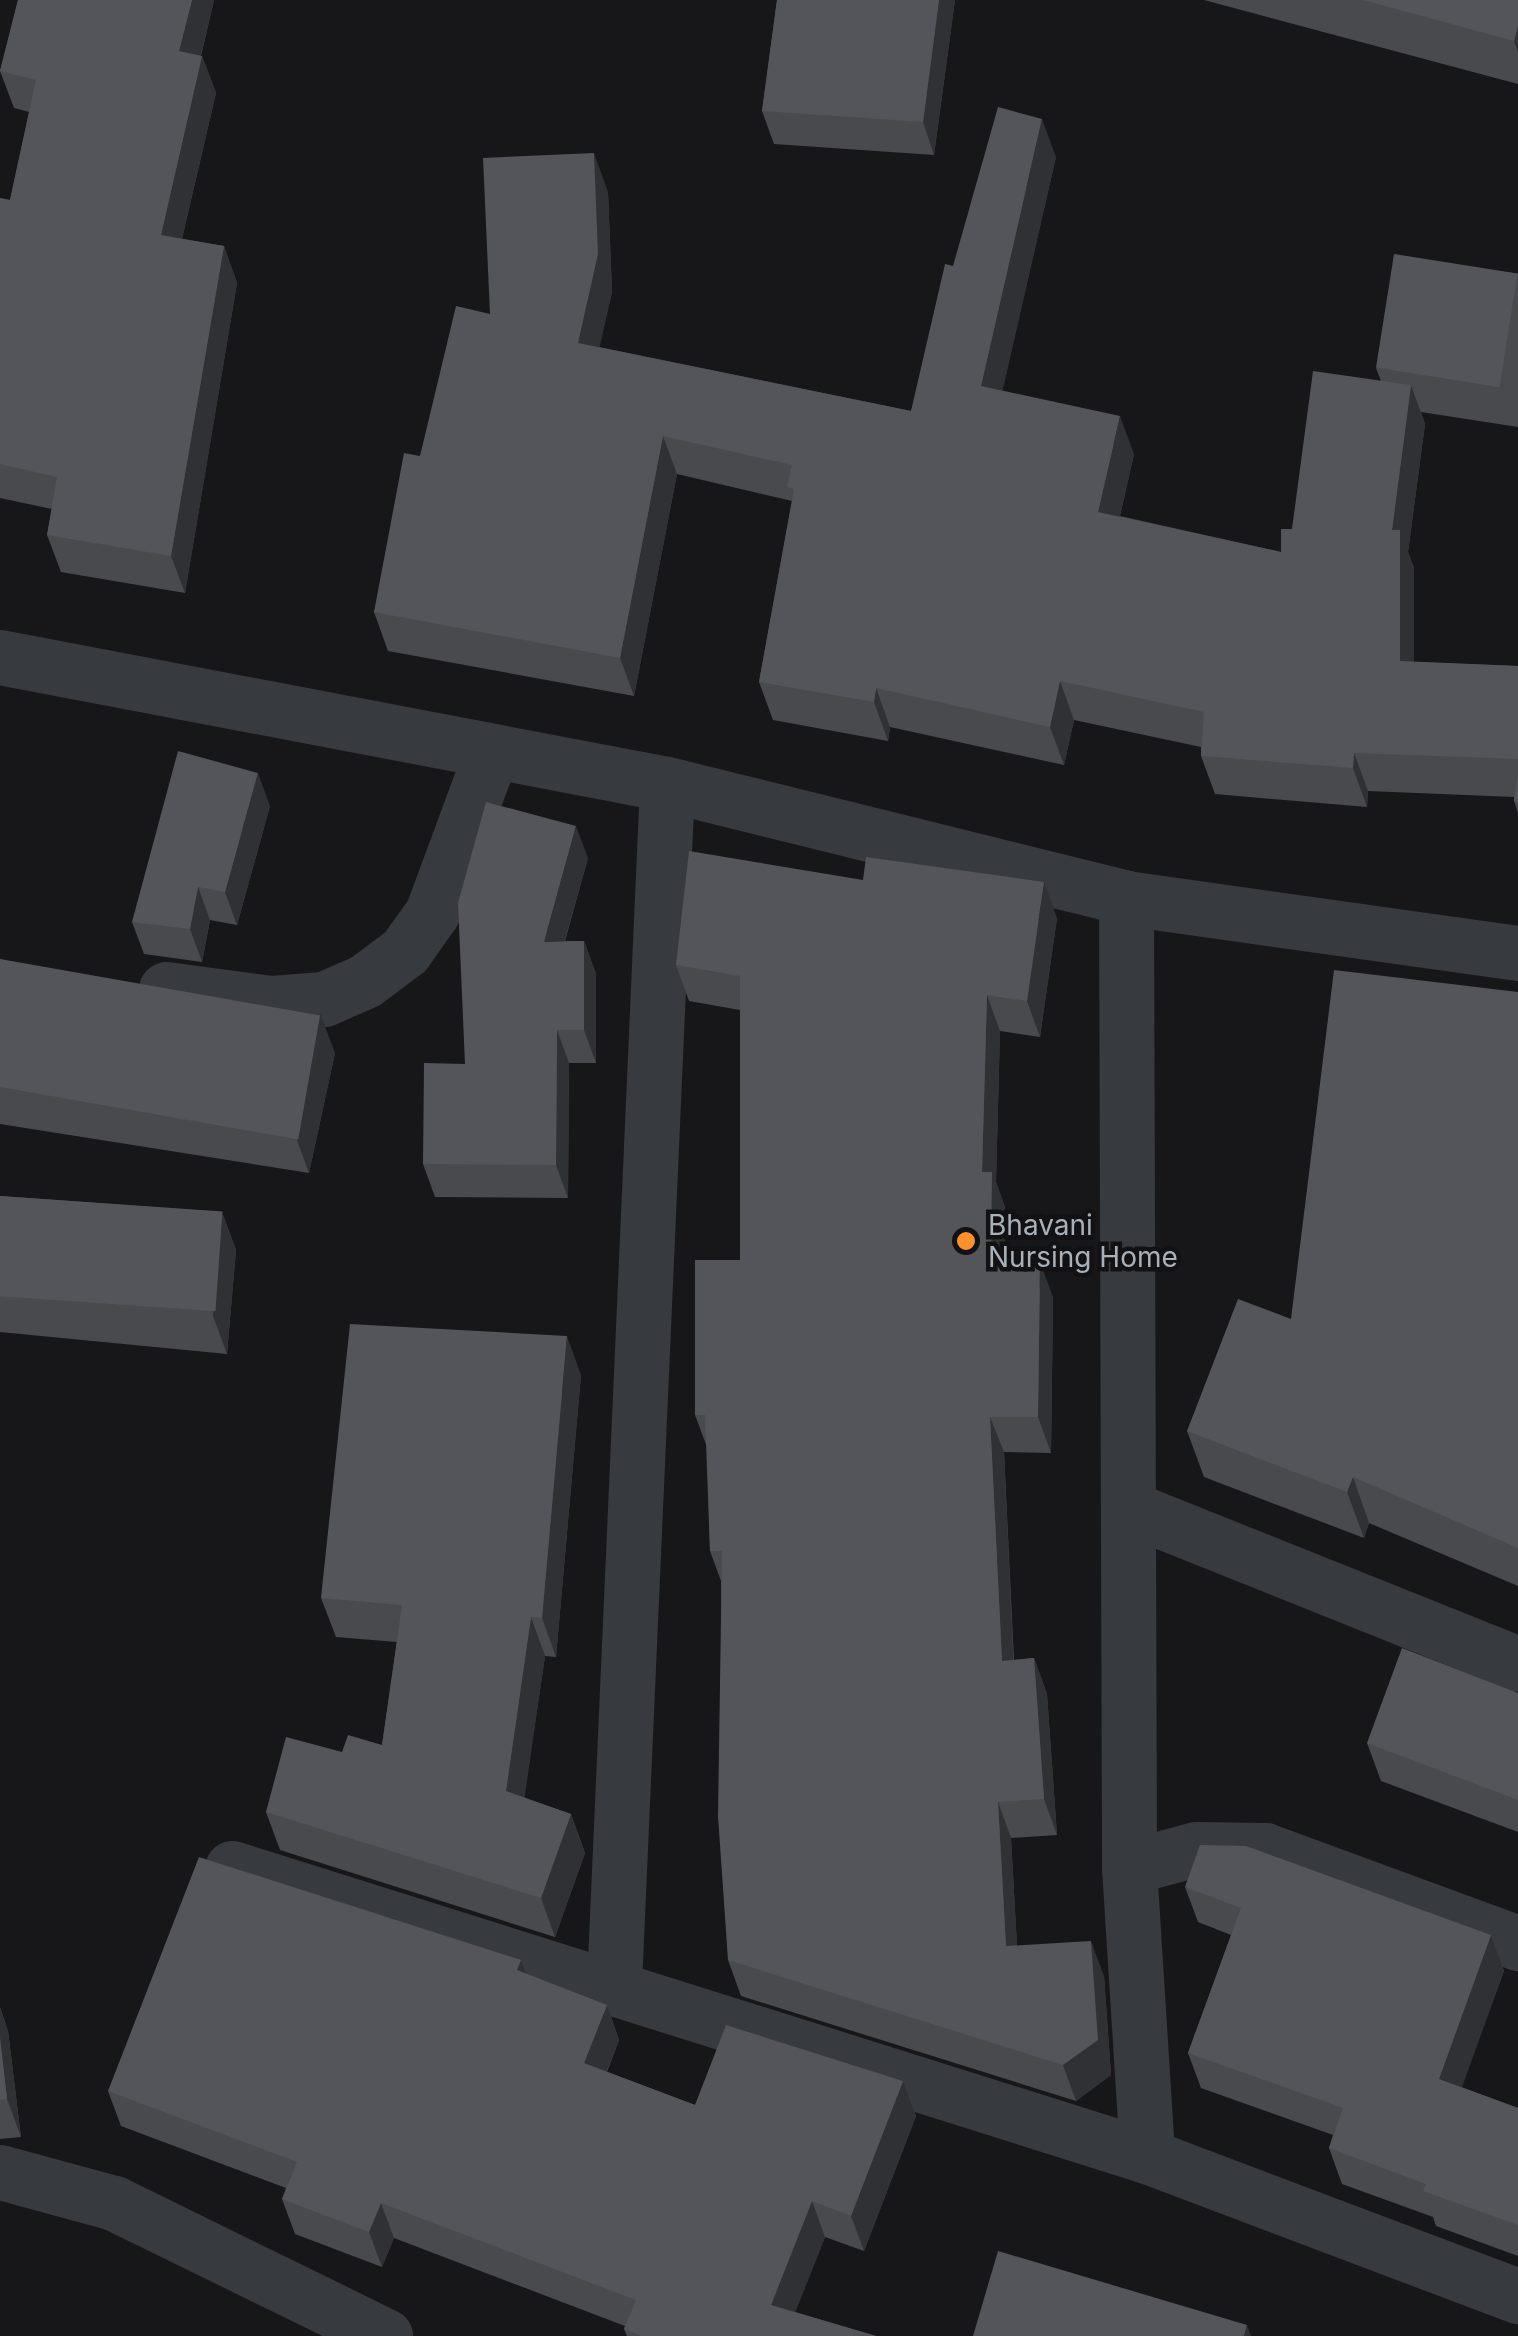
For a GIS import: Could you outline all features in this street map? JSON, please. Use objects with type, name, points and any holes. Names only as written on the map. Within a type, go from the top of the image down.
[{"type":"street","points":[[0,657],[667,784],[1126,898],[1518,953]]},
{"type":"street","points":[[116,982],[271,1004],[324,999],[365,981],[405,951],[432,912],[492,752]]},
{"type":"street","points":[[614,1984],[667,784]]},
{"type":"street","points":[[1126,898],[1131,1509],[1129,1867],[1148,2156]]},
{"type":"street","points":[[1131,1509],[1518,1664]]},
{"type":"street","points":[[1129,1867],[1196,1848],[1265,1850],[1518,1943]]},
{"type":"street","points":[[232,1868],[614,1984],[1148,2156],[1518,2296]]},
{"type":"street","points":[[0,2172],[114,2202],[385,2336]]},
{"type":"building","points":[[18,0],[192,0],[179,51],[202,56],[161,235],[224,246],[171,556],[47,535],[57,477],[0,464],[0,198],[10,200],[36,80],[0,71]]},
{"type":"building","points":[[777,0],[939,0],[923,122],[762,111]]},
{"type":"building","points":[[1363,0],[1518,0],[1518,25],[1514,41]]},
{"type":"building","points":[[998,107],[1042,119],[981,386],[1120,416],[1098,512],[1281,552],[1281,529],[1292,529],[1313,371],[1411,385],[1392,530],[1400,530],[1400,661],[1518,666],[1518,759],[1354,753],[1353,768],[1201,756],[1204,712],[1060,681],[1050,727],[876,688],[874,702],[759,682],[794,489],[787,487],[792,465],[663,436],[620,658],[374,612],[404,453],[420,456],[456,306],[490,314],[483,158],[594,153],[598,254],[578,343],[911,411],[945,264],[953,266]]},
{"type":"building","points":[[1394,254],[1517,274],[1499,387],[1376,368]]},
{"type":"building","points":[[178,751],[258,773],[225,892],[198,887],[190,929],[132,922]]},
{"type":"building","points":[[486,802],[576,826],[544,942],[584,941],[584,1030],[557,1030],[556,1165],[423,1164],[424,1063],[465,1064],[458,903]]},
{"type":"building","points":[[689,851],[863,880],[866,857],[1044,882],[1027,1001],[987,995],[982,1172],[992,1172],[991,1261],[1040,1262],[1038,1417],[990,1417],[1002,1661],[1034,1658],[1044,1799],[998,1802],[1006,1946],[1091,1941],[1098,2040],[1063,2065],[728,1960],[718,1816],[722,1551],[710,1551],[705,1415],[695,1415],[695,1260],[740,1260],[740,976],[676,965]]},
{"type":"building","points":[[0,959],[320,1015],[298,1140],[0,1087]]},
{"type":"building","points":[[1334,970],[1518,992],[1518,1548],[1353,1477],[1347,1492],[1187,1431],[1238,1299],[1291,1319]]},
{"type":"building","points":[[0,1196],[222,1212],[215,1311],[0,1296]]},
{"type":"building","points":[[350,1324],[567,1336],[542,1618],[531,1617],[506,1791],[571,1814],[541,1898],[266,1812],[286,1737],[342,1752],[348,1735],[382,1745],[402,1605],[321,1598]]},
{"type":"building","points":[[1402,1648],[1518,1693],[1518,1800],[1367,1743]]},
{"type":"building","points":[[1200,1845],[1246,1846],[1491,1935],[1439,2079],[1518,2108],[1518,2225],[1423,2191],[1426,2184],[1329,2148],[1343,2108],[1188,2053],[1241,1908],[1185,1887]]},
{"type":"building","points":[[199,1857],[521,1960],[517,1970],[607,2005],[584,2063],[695,2105],[726,2025],[903,2081],[851,2216],[812,2201],[771,2305],[876,2336],[642,2336],[624,2329],[636,2300],[381,2203],[369,2232],[282,2199],[297,2162],[108,2091]]},
{"type":"building","points":[[0,2038],[7,2099],[0,2100]]},
{"type":"building","points":[[998,2251],[1247,2325],[1244,2336],[973,2336]]},
{"type":"place","name":"Bhavani Nursing Home","points":[[966,1241]]}]
